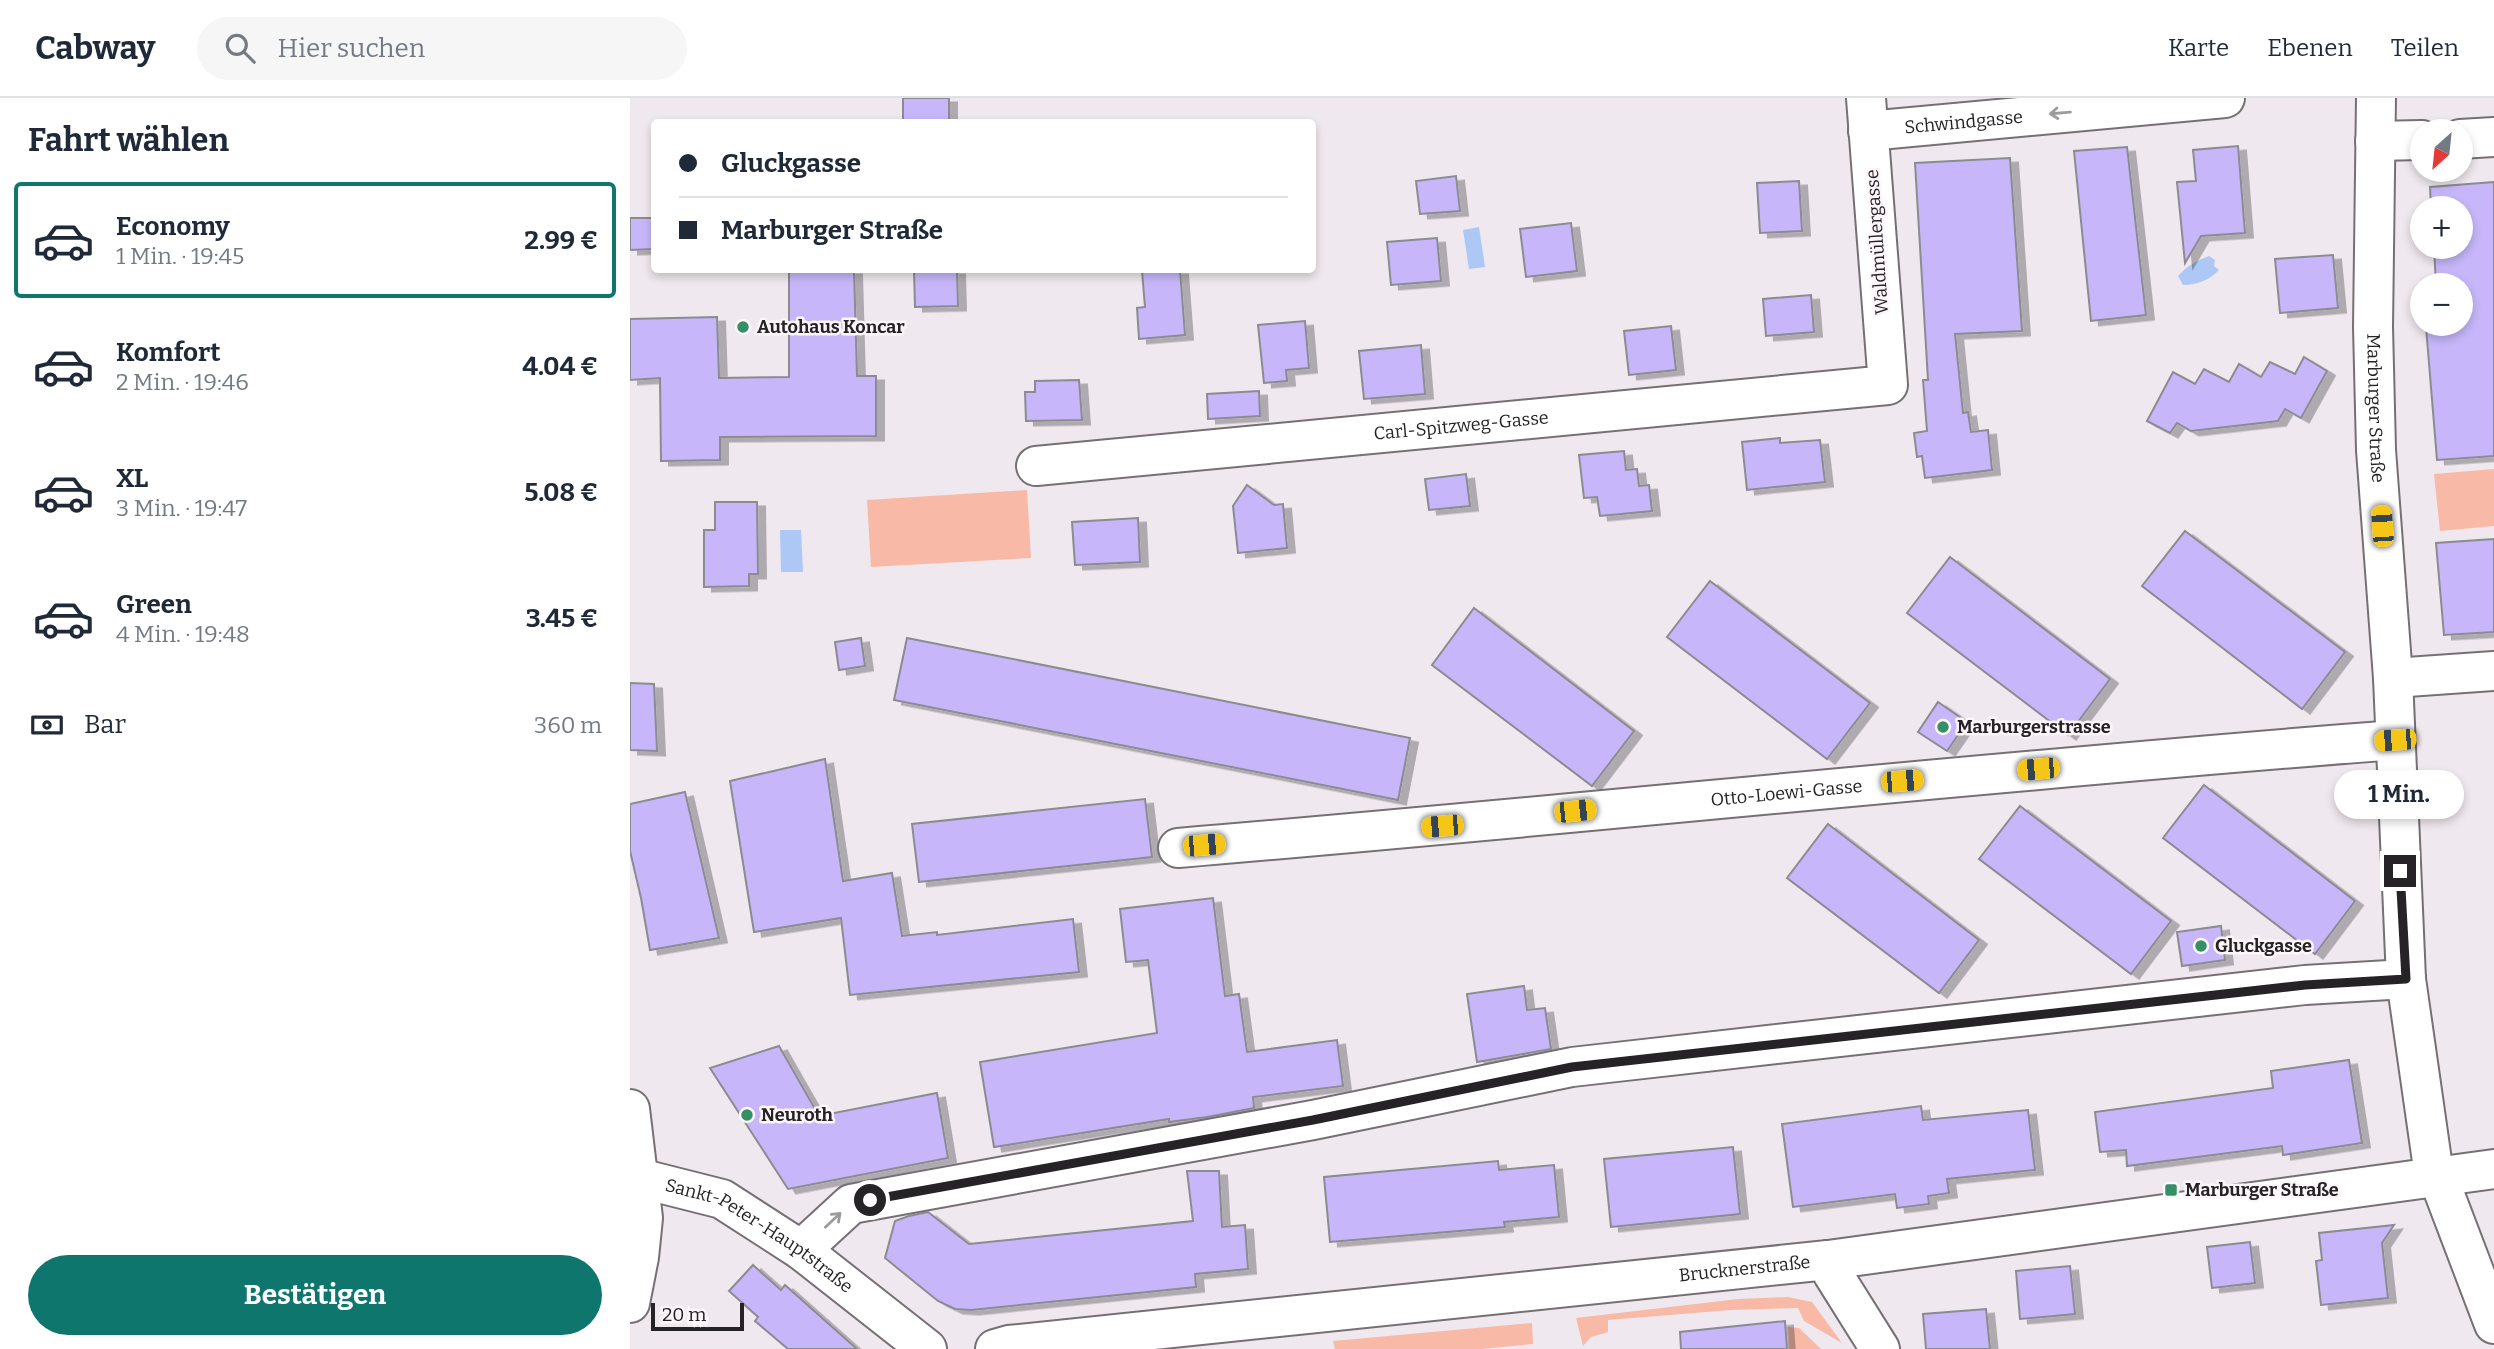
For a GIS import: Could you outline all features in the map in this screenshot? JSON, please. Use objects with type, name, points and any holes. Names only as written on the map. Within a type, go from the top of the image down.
[{"type":"street","name":"Schwindgasse","points":[[1867,115],[2225,98]]},
{"type":"street","name":"Marburger Straße","points":[[2376,98],[2373,327],[2376,450],[2393,678],[2406,979],[2430,1148],[2494,1324]]},
{"type":"street","name":"Waldmüllergasse","points":[[1867,115],[1888,386]]},
{"type":"street","points":[[2473,138],[2494,137]]},
{"type":"street","points":[[2375,141],[2410,140]]},
{"type":"street","name":"Carl-Spitzweg-Gasse","points":[[1036,466],[1888,386]]},
{"type":"street","points":[[2393,678],[2494,671]]},
{"type":"street","name":"Otto-Loewi-Gasse","points":[[1178,848],[1442,826],[1911,780],[2395,740]]},
{"type":"street","points":[[801,1250],[851,1203],[1313,1120],[1572,1067],[2305,985],[2406,979]]},
{"type":"street","name":"Sankt-Peter-Hauptstraße","points":[[630,1108],[639,1178],[722,1199],[801,1250],[927,1349]]},
{"type":"street","name":"Brucknerstraße","points":[[995,1349],[1009,1345],[1184,1325],[1828,1259],[2494,1169]]},
{"type":"street","points":[[630,1303],[639,1257],[642,1218],[639,1178]]},
{"type":"street","points":[[1828,1259],[1833,1274],[1880,1349]]},
{"type":"shaded area","points":[[2494,469],[2494,526],[2440,531],[2434,474]]},
{"type":"shaded area","points":[[1027,490],[1031,558],[871,567],[867,500]]},
{"type":"shaded area","points":[[1788,1297],[1812,1302],[1842,1343],[1804,1321],[1798,1308],[1731,1310],[1608,1320],[1608,1332],[1591,1337],[1583,1346],[1576,1318],[1738,1299]]},
{"type":"shaded area","points":[[1532,1323],[1533,1344],[1481,1349],[1335,1349],[1333,1341]]},
{"type":"shaded area","points":[[1788,1327],[1799,1328],[1821,1349],[1789,1349]]},
{"type":"water","points":[[1479,227],[1485,267],[1469,269],[1463,230]]},
{"type":"water","points":[[2209,256],[2215,260],[2214,266],[2219,270],[2202,281],[2183,285],[2178,276],[2192,264]]},
{"type":"water","points":[[780,530],[801,530],[803,572],[781,572]]},
{"type":"building","points":[[903,98],[949,98],[949,119],[903,119]]},
{"type":"building","points":[[2238,146],[2245,233],[2201,236],[2185,263],[2177,182],[2196,181],[2193,150]]},
{"type":"building","points":[[2127,147],[2146,315],[2091,321],[2074,151]]},
{"type":"building","points":[[2010,158],[2022,331],[1955,334],[1963,413],[1968,412],[1971,432],[1988,430],[1992,470],[1925,478],[1922,456],[1917,457],[1914,433],[1927,431],[1923,380],[1928,380],[1915,163]]},
{"type":"building","points":[[1456,176],[1460,211],[1420,214],[1416,181]]},
{"type":"building","points":[[1799,181],[1802,231],[1760,233],[1757,183]]},
{"type":"building","points":[[2494,182],[2494,456],[2437,460],[2427,336],[2473,336],[2473,273],[2435,273],[2435,259],[2473,259],[2473,196],[2430,196],[2430,187]]},
{"type":"building","points":[[630,218],[651,218],[651,249],[630,250]]},
{"type":"building","points":[[1571,223],[1577,271],[1526,277],[1520,229]]},
{"type":"building","points":[[1437,238],[1441,281],[1391,285],[1387,242]]},
{"type":"building","points":[[2333,255],[2338,308],[2280,313],[2275,259]]},
{"type":"building","points":[[789,273],[854,273],[857,376],[876,376],[876,436],[720,437],[720,460],[661,461],[660,378],[630,380],[630,319],[717,317],[719,378],[789,377]]},
{"type":"building","points":[[914,273],[957,273],[958,306],[915,307]]},
{"type":"building","points":[[1142,273],[1180,273],[1185,335],[1139,339],[1137,308],[1145,307]]},
{"type":"building","points":[[1811,295],[1814,332],[1766,336],[1763,299]]},
{"type":"building","points":[[1305,321],[1309,368],[1286,370],[1287,381],[1264,383],[1258,325]]},
{"type":"building","points":[[1671,326],[1676,370],[1629,375],[1624,331]]},
{"type":"building","points":[[1421,345],[1425,394],[1364,399],[1359,351]]},
{"type":"building","points":[[2304,357],[2327,371],[2301,418],[2285,409],[2278,421],[2191,431],[2177,423],[2170,433],[2147,421],[2173,372],[2195,384],[2204,369],[2229,382],[2239,364],[2261,377],[2270,362],[2295,374]]},
{"type":"building","points":[[1079,380],[1082,420],[1026,421],[1025,392],[1035,392],[1035,381]]},
{"type":"building","points":[[1259,391],[1260,416],[1208,419],[1207,394]]},
{"type":"building","points":[[1780,438],[1780,443],[1820,440],[1825,482],[1747,490],[1742,442]]},
{"type":"building","points":[[1624,451],[1626,470],[1637,469],[1639,486],[1649,485],[1652,511],[1600,516],[1597,497],[1584,498],[1579,455]]},
{"type":"building","points":[[1466,474],[1470,506],[1429,510],[1425,479]]},
{"type":"building","points":[[1247,485],[1274,505],[1283,504],[1287,548],[1238,553],[1233,506]]},
{"type":"building","points":[[715,502],[757,502],[758,574],[749,574],[749,586],[704,587],[704,530],[715,530]]},
{"type":"building","points":[[1138,518],[1140,562],[1075,565],[1072,522]]},
{"type":"building","points":[[2185,531],[2345,652],[2302,709],[2142,586]]},
{"type":"building","points":[[2494,539],[2494,632],[2444,635],[2436,543]]},
{"type":"building","points":[[1950,557],[2110,679],[2068,735],[1907,613]]},
{"type":"building","points":[[1710,581],[1870,703],[1827,759],[1667,637]]},
{"type":"building","points":[[1474,608],[1634,731],[1592,786],[1432,665]]},
{"type":"building","points":[[861,638],[865,666],[839,670],[835,642]]},
{"type":"building","points":[[907,638],[1410,738],[1398,800],[894,700]]},
{"type":"building","points":[[630,683],[654,684],[657,751],[630,750]]},
{"type":"building","name":"Marburgerstrasse","points":[[1938,702],[1967,722],[1947,751],[1918,732]]},
{"type":"building","points":[[825,759],[843,881],[892,873],[902,936],[937,932],[937,935],[1073,919],[1079,972],[850,995],[841,918],[754,932],[730,781]]},
{"type":"building","points":[[2204,785],[2355,901],[2315,954],[2163,838]]},
{"type":"building","points":[[685,792],[719,938],[650,950],[630,851],[630,804]]},
{"type":"building","points":[[1145,799],[1152,857],[919,882],[912,824]]},
{"type":"building","points":[[2020,806],[2171,921],[2131,974],[1979,859]]},
{"type":"building","points":[[1828,824],[1979,940],[1939,993],[1787,878]]},
{"type":"building","points":[[1213,898],[1225,996],[1239,994],[1247,1052],[1337,1040],[1343,1086],[1253,1097],[1254,1108],[1207,1117],[1169,1122],[1169,1119],[994,1147],[980,1062],[1157,1033],[1148,960],[1126,962],[1120,909]]},
{"type":"building","name":"Gluckgasse","points":[[2221,926],[2225,960],[2182,966],[2177,932]]},
{"type":"building","points":[[1524,986],[1527,1010],[1545,1008],[1551,1049],[1477,1062],[1467,994]]},
{"type":"building","points":[[779,1046],[819,1116],[937,1093],[948,1158],[788,1189],[710,1068]]},
{"type":"building","points":[[2349,1060],[2362,1143],[2283,1155],[2282,1146],[2127,1166],[2126,1150],[2100,1152],[2095,1112],[2273,1088],[2271,1071]]},
{"type":"building","points":[[1921,1106],[1923,1120],[2028,1110],[2035,1170],[1947,1179],[1949,1193],[1928,1196],[1929,1204],[1897,1208],[1895,1194],[1793,1207],[1782,1124]]},
{"type":"building","points":[[1733,1147],[1740,1214],[1611,1227],[1604,1159]]},
{"type":"building","points":[[1498,1161],[1499,1170],[1554,1165],[1559,1217],[1504,1222],[1505,1227],[1330,1242],[1324,1177]]},
{"type":"building","points":[[1187,1171],[1219,1171],[1222,1227],[1245,1225],[1248,1269],[1195,1274],[1196,1287],[971,1310],[955,1309],[938,1301],[885,1258],[895,1221],[928,1212],[969,1244],[1193,1221]]},
{"type":"building","points":[[2394,1225],[2382,1243],[2388,1298],[2321,1305],[2316,1261],[2322,1260],[2319,1233]]},
{"type":"building","points":[[2250,1242],[2255,1283],[2212,1288],[2207,1247]]},
{"type":"building","points":[[753,1265],[781,1290],[785,1285],[857,1349],[788,1349],[755,1321],[758,1317],[729,1291]]},
{"type":"building","points":[[2070,1266],[2075,1314],[2020,1319],[2016,1271]]},
{"type":"building","points":[[1986,1309],[1990,1349],[1926,1349],[1923,1314]]},
{"type":"building","points":[[1785,1321],[1787,1349],[1681,1349],[1680,1332]]},
{"type":"place","name":"Autohaus Koncar","points":[[743,327]]},
{"type":"place","name":"Marburgerstrasse","points":[[1943,727]]},
{"type":"place","name":"Gluckgasse","points":[[2201,946]]},
{"type":"place","name":"Neuroth","points":[[747,1115]]},
{"type":"place","name":"Marburger Straße","points":[[2171,1190]]},
{"type":"route","points":[[870,1200],[1313,1120],[1572,1067],[2305,985],[2406,979],[2400,871]]}]
